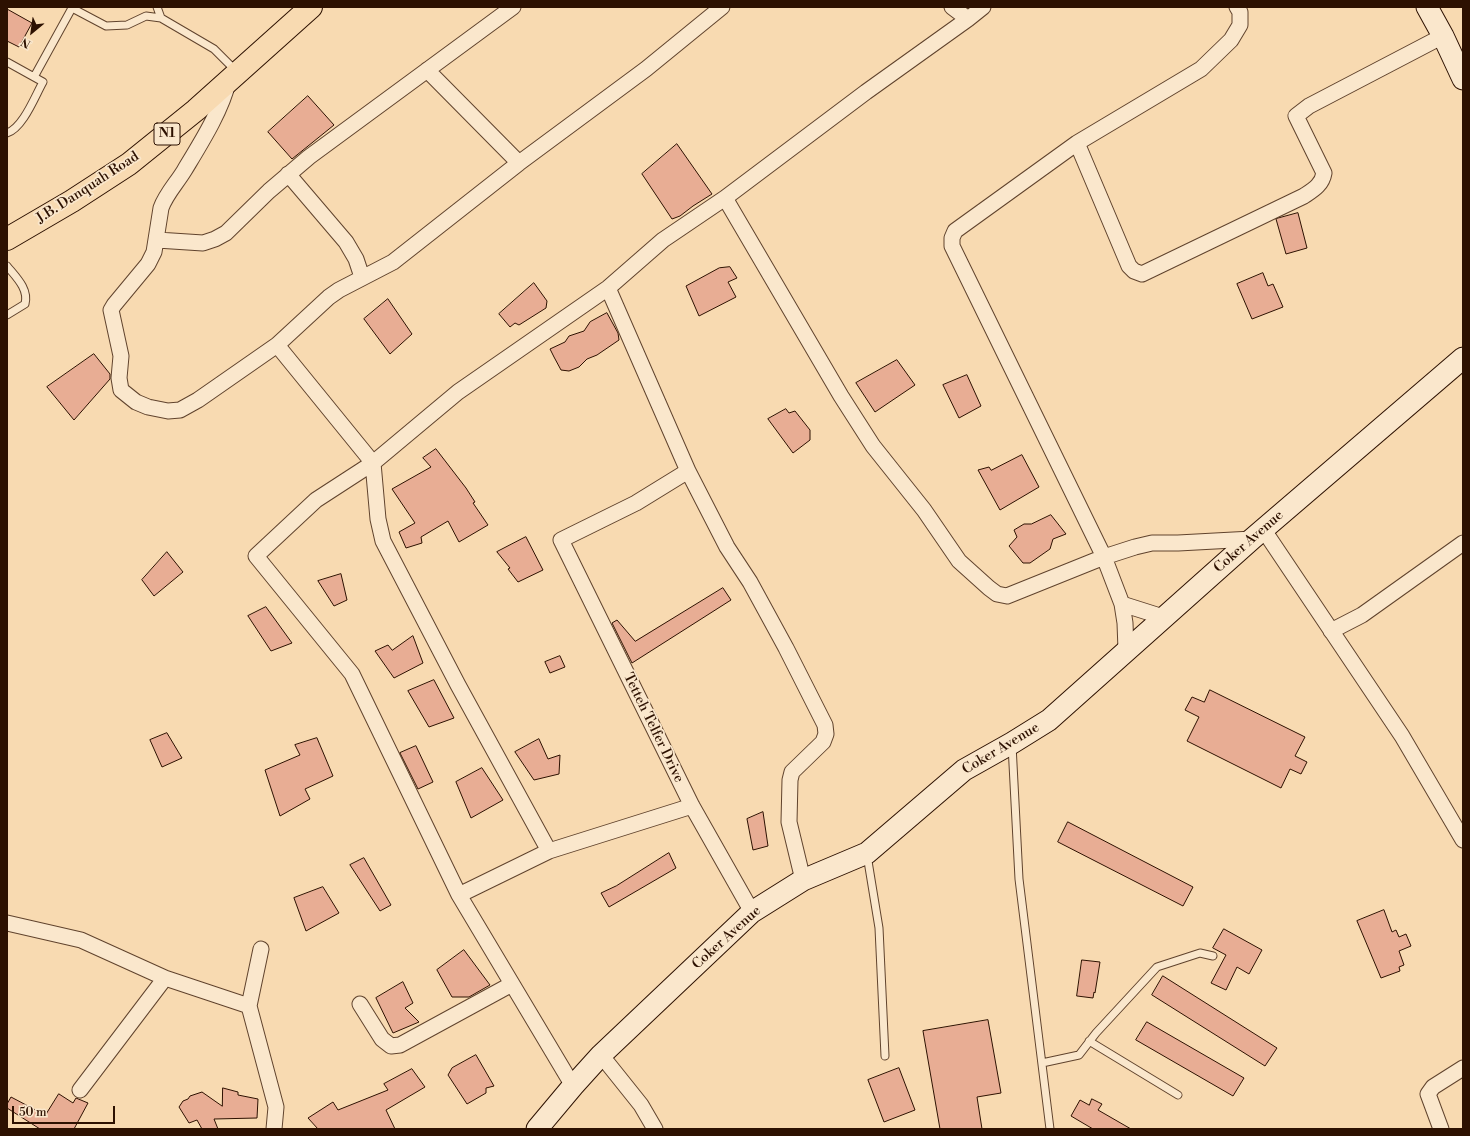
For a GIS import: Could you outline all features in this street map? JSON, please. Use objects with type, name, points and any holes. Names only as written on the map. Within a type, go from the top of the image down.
[{"type":"highway","name":"J.B. Danquah Road","points":[[7,240],[72,201],[129,164],[196,110],[311,7]]},
{"type":"street","points":[[157,240],[202,243],[215,239],[226,233],[288,174],[309,157],[513,7]]},
{"type":"street","points":[[233,78],[220,107],[183,172],[163,203],[157,240],[154,252],[148,264],[114,304],[111,310],[121,356],[119,384],[121,390],[136,402],[148,407],[168,411],[180,410],[198,400],[277,344],[329,297],[362,277],[393,262],[519,163],[646,69],[722,7]]},
{"type":"street","points":[[952,7],[968,19]]},
{"type":"street","points":[[573,1086],[458,895],[352,674],[256,556],[316,500],[373,463],[458,392],[608,288],[663,240],[725,198],[866,92],[983,7]]},
{"type":"street","points":[[1126,650],[1125,623],[1122,604],[1104,557],[952,246],[952,238],[955,231],[1077,143],[1201,69],[1231,40],[1240,24],[1240,12],[1238,7]]},
{"type":"street","points":[[1427,7],[1443,36],[1463,79]]},
{"type":"street","points":[[1077,143],[1129,266],[1134,271],[1142,274],[1304,196],[1318,186],[1323,180],[1324,173],[1296,116],[1308,106],[1443,36]]},
{"type":"street","points":[[427,70],[519,163]]},
{"type":"street","points":[[288,174],[346,242],[356,259],[362,277]]},
{"type":"street","points":[[725,198],[840,396],[873,446],[924,510],[959,561],[989,588],[997,594],[1007,596],[1104,557],[1152,543],[1257,534],[1332,631],[1402,736],[1462,834]]},
{"type":"street","points":[[608,288],[688,471],[727,547],[750,582],[786,648],[825,725],[826,734],[823,742],[792,772],[790,780],[789,822],[803,880]]},
{"type":"street","points":[[277,344],[373,463],[378,519],[383,541],[458,685],[550,851]]},
{"type":"street","name":"Coker Avenue","points":[[537,1129],[600,1055],[752,912],[803,880],[867,853],[964,770],[1012,743],[1048,720],[1257,534],[1463,358]]},
{"type":"street","name":"Tetteh Telfer Drive","points":[[688,471],[636,503],[561,540],[692,806],[752,912]]},
{"type":"street","points":[[1332,631],[1362,615],[1463,543]]},
{"type":"street","points":[[1122,604],[1163,617]]},
{"type":"street","points":[[458,895],[550,851],[692,806]]},
{"type":"street","points":[[7,923],[81,940],[165,978],[249,1006]]},
{"type":"street","points":[[261,948],[249,1006],[276,1107],[274,1129]]},
{"type":"street","points":[[80,1090],[165,978]]},
{"type":"street","points":[[360,1004],[382,1039],[390,1046],[400,1045],[512,984]]},
{"type":"street","points":[[600,1055],[641,1105],[655,1129]]},
{"type":"street","points":[[1441,1129],[1428,1094],[1433,1087],[1463,1068]]},
{"type":"lane","points":[[157,7],[161,18]]},
{"type":"lane","points":[[34,77],[72,8],[106,26],[127,25],[146,16],[161,18],[214,49],[233,78]]},
{"type":"lane","points":[[7,62],[43,82],[20,124],[7,133]]},
{"type":"lane","points":[[7,266],[25,290],[26,298],[24,304],[7,315]]},
{"type":"lane","points":[[1012,743],[1019,879],[1050,1129]]},
{"type":"lane","points":[[867,853],[879,928],[885,1056]]},
{"type":"lane","points":[[1042,1063],[1079,1055],[1157,967],[1200,953],[1213,956]]},
{"type":"lane","points":[[1090,1041],[1178,1095]]},
{"type":"building","points":[[7,9],[32,23],[19,47],[7,41]]},
{"type":"building","points":[[308,96],[334,125],[292,159],[268,132]]},
{"type":"building","points":[[677,144],[712,194],[680,216],[672,219],[642,174]]},
{"type":"building","points":[[1298,213],[1307,248],[1286,254],[1276,219]]},
{"type":"building","points":[[730,267],[737,278],[728,282],[736,297],[699,316],[686,286],[719,268]]},
{"type":"building","points":[[1263,273],[1268,286],[1273,284],[1283,307],[1252,319],[1237,284]]},
{"type":"building","points":[[534,283],[547,301],[546,308],[519,325],[515,323],[510,327],[499,314]]},
{"type":"building","points":[[388,299],[412,334],[390,354],[364,319]]},
{"type":"building","points":[[607,313],[618,333],[619,340],[597,355],[587,359],[579,367],[569,371],[561,370],[550,349],[565,342],[569,336],[584,331],[590,322]]},
{"type":"building","points":[[94,354],[110,374],[110,379],[74,420],[47,387]]},
{"type":"building","points":[[897,360],[915,385],[875,412],[856,383]]},
{"type":"building","points":[[967,375],[981,406],[959,418],[943,385]]},
{"type":"building","points":[[786,409],[789,413],[795,411],[810,430],[810,440],[793,453],[768,419]]},
{"type":"building","points":[[436,449],[466,488],[475,502],[473,503],[488,525],[459,542],[448,521],[421,537],[422,543],[406,548],[399,532],[415,523],[392,489],[431,467],[423,458]]},
{"type":"building","points":[[1022,455],[1039,487],[1000,510],[978,470],[989,467],[991,470]]},
{"type":"building","points":[[1051,515],[1066,534],[1053,539],[1050,549],[1030,563],[1023,563],[1009,546],[1017,537],[1014,530],[1024,524],[1031,524]]},
{"type":"building","points":[[526,537],[543,570],[518,582],[508,569],[510,568],[497,552]]},
{"type":"building","points":[[167,552],[183,572],[154,596],[142,580]]},
{"type":"building","points":[[341,574],[347,600],[334,606],[318,581]]},
{"type":"building","points":[[723,588],[731,600],[632,663],[612,623],[617,620],[635,641]]},
{"type":"building","points":[[266,607],[292,643],[271,651],[248,616]]},
{"type":"building","points":[[413,636],[423,663],[394,678],[375,651],[388,645],[392,650]]},
{"type":"building","points":[[560,656],[565,667],[550,673],[545,662]]},
{"type":"building","points":[[434,680],[454,718],[429,727],[408,691]]},
{"type":"building","points":[[1210,690],[1305,737],[1295,756],[1307,762],[1301,774],[1290,769],[1281,788],[1187,741],[1199,717],[1185,710],[1192,697],[1204,702]]},
{"type":"building","points":[[167,733],[182,758],[162,767],[150,740]]},
{"type":"building","points":[[317,738],[333,776],[305,789],[310,799],[280,816],[265,770],[300,755],[295,745]]},
{"type":"building","points":[[539,739],[548,759],[560,755],[559,774],[534,780],[515,752]]},
{"type":"building","points":[[416,746],[433,782],[418,789],[400,753]]},
{"type":"building","points":[[482,768],[503,800],[471,818],[456,782]]},
{"type":"building","points":[[763,812],[768,846],[753,850],[747,819]]},
{"type":"building","points":[[1068,822],[1193,887],[1183,906],[1058,842]]},
{"type":"building","points":[[669,853],[676,868],[609,907],[601,893],[616,886]]},
{"type":"building","points":[[364,858],[391,905],[380,911],[350,865]]},
{"type":"building","points":[[323,887],[339,913],[306,931],[294,898]]},
{"type":"building","points":[[1384,910],[1392,932],[1396,930],[1399,937],[1406,934],[1411,946],[1399,951],[1404,965],[1399,967],[1400,971],[1381,978],[1357,921]]},
{"type":"building","points":[[1224,929],[1262,950],[1249,974],[1237,967],[1226,990],[1211,983],[1226,955],[1213,948]]},
{"type":"building","points":[[464,950],[490,985],[469,997],[452,997],[437,970]]},
{"type":"building","points":[[1082,960],[1100,962],[1093,998],[1077,996]]},
{"type":"building","points":[[1163,976],[1277,1048],[1265,1066],[1152,995]]},
{"type":"building","points":[[403,982],[413,1003],[405,1008],[419,1022],[393,1033],[376,998]]},
{"type":"building","points":[[988,1020],[1001,1093],[977,1097],[982,1129],[940,1129],[923,1031]]},
{"type":"building","points":[[1147,1022],[1244,1078],[1233,1096],[1136,1040]]},
{"type":"building","points":[[476,1055],[494,1086],[486,1088],[486,1093],[467,1104],[448,1075],[452,1068]]},
{"type":"building","points":[[899,1068],[915,1110],[884,1122],[868,1080]]},
{"type":"building","points":[[412,1069],[425,1087],[386,1110],[395,1129],[318,1129],[308,1118],[333,1102],[338,1110],[388,1090],[384,1084]]},
{"type":"building","points":[[223,1088],[238,1092],[238,1095],[258,1099],[257,1118],[214,1119],[218,1129],[202,1129],[197,1120],[189,1123],[179,1107],[183,1101],[188,1099],[190,1096],[202,1092],[222,1106]]},
{"type":"building","points":[[59,1094],[73,1103],[76,1098],[88,1103],[74,1129],[40,1129],[7,1108],[7,1104],[11,1097],[45,1115]]},
{"type":"building","points":[[1092,1099],[1102,1104],[1098,1110],[1131,1129],[1093,1129],[1071,1116],[1080,1100],[1089,1105]]}]
